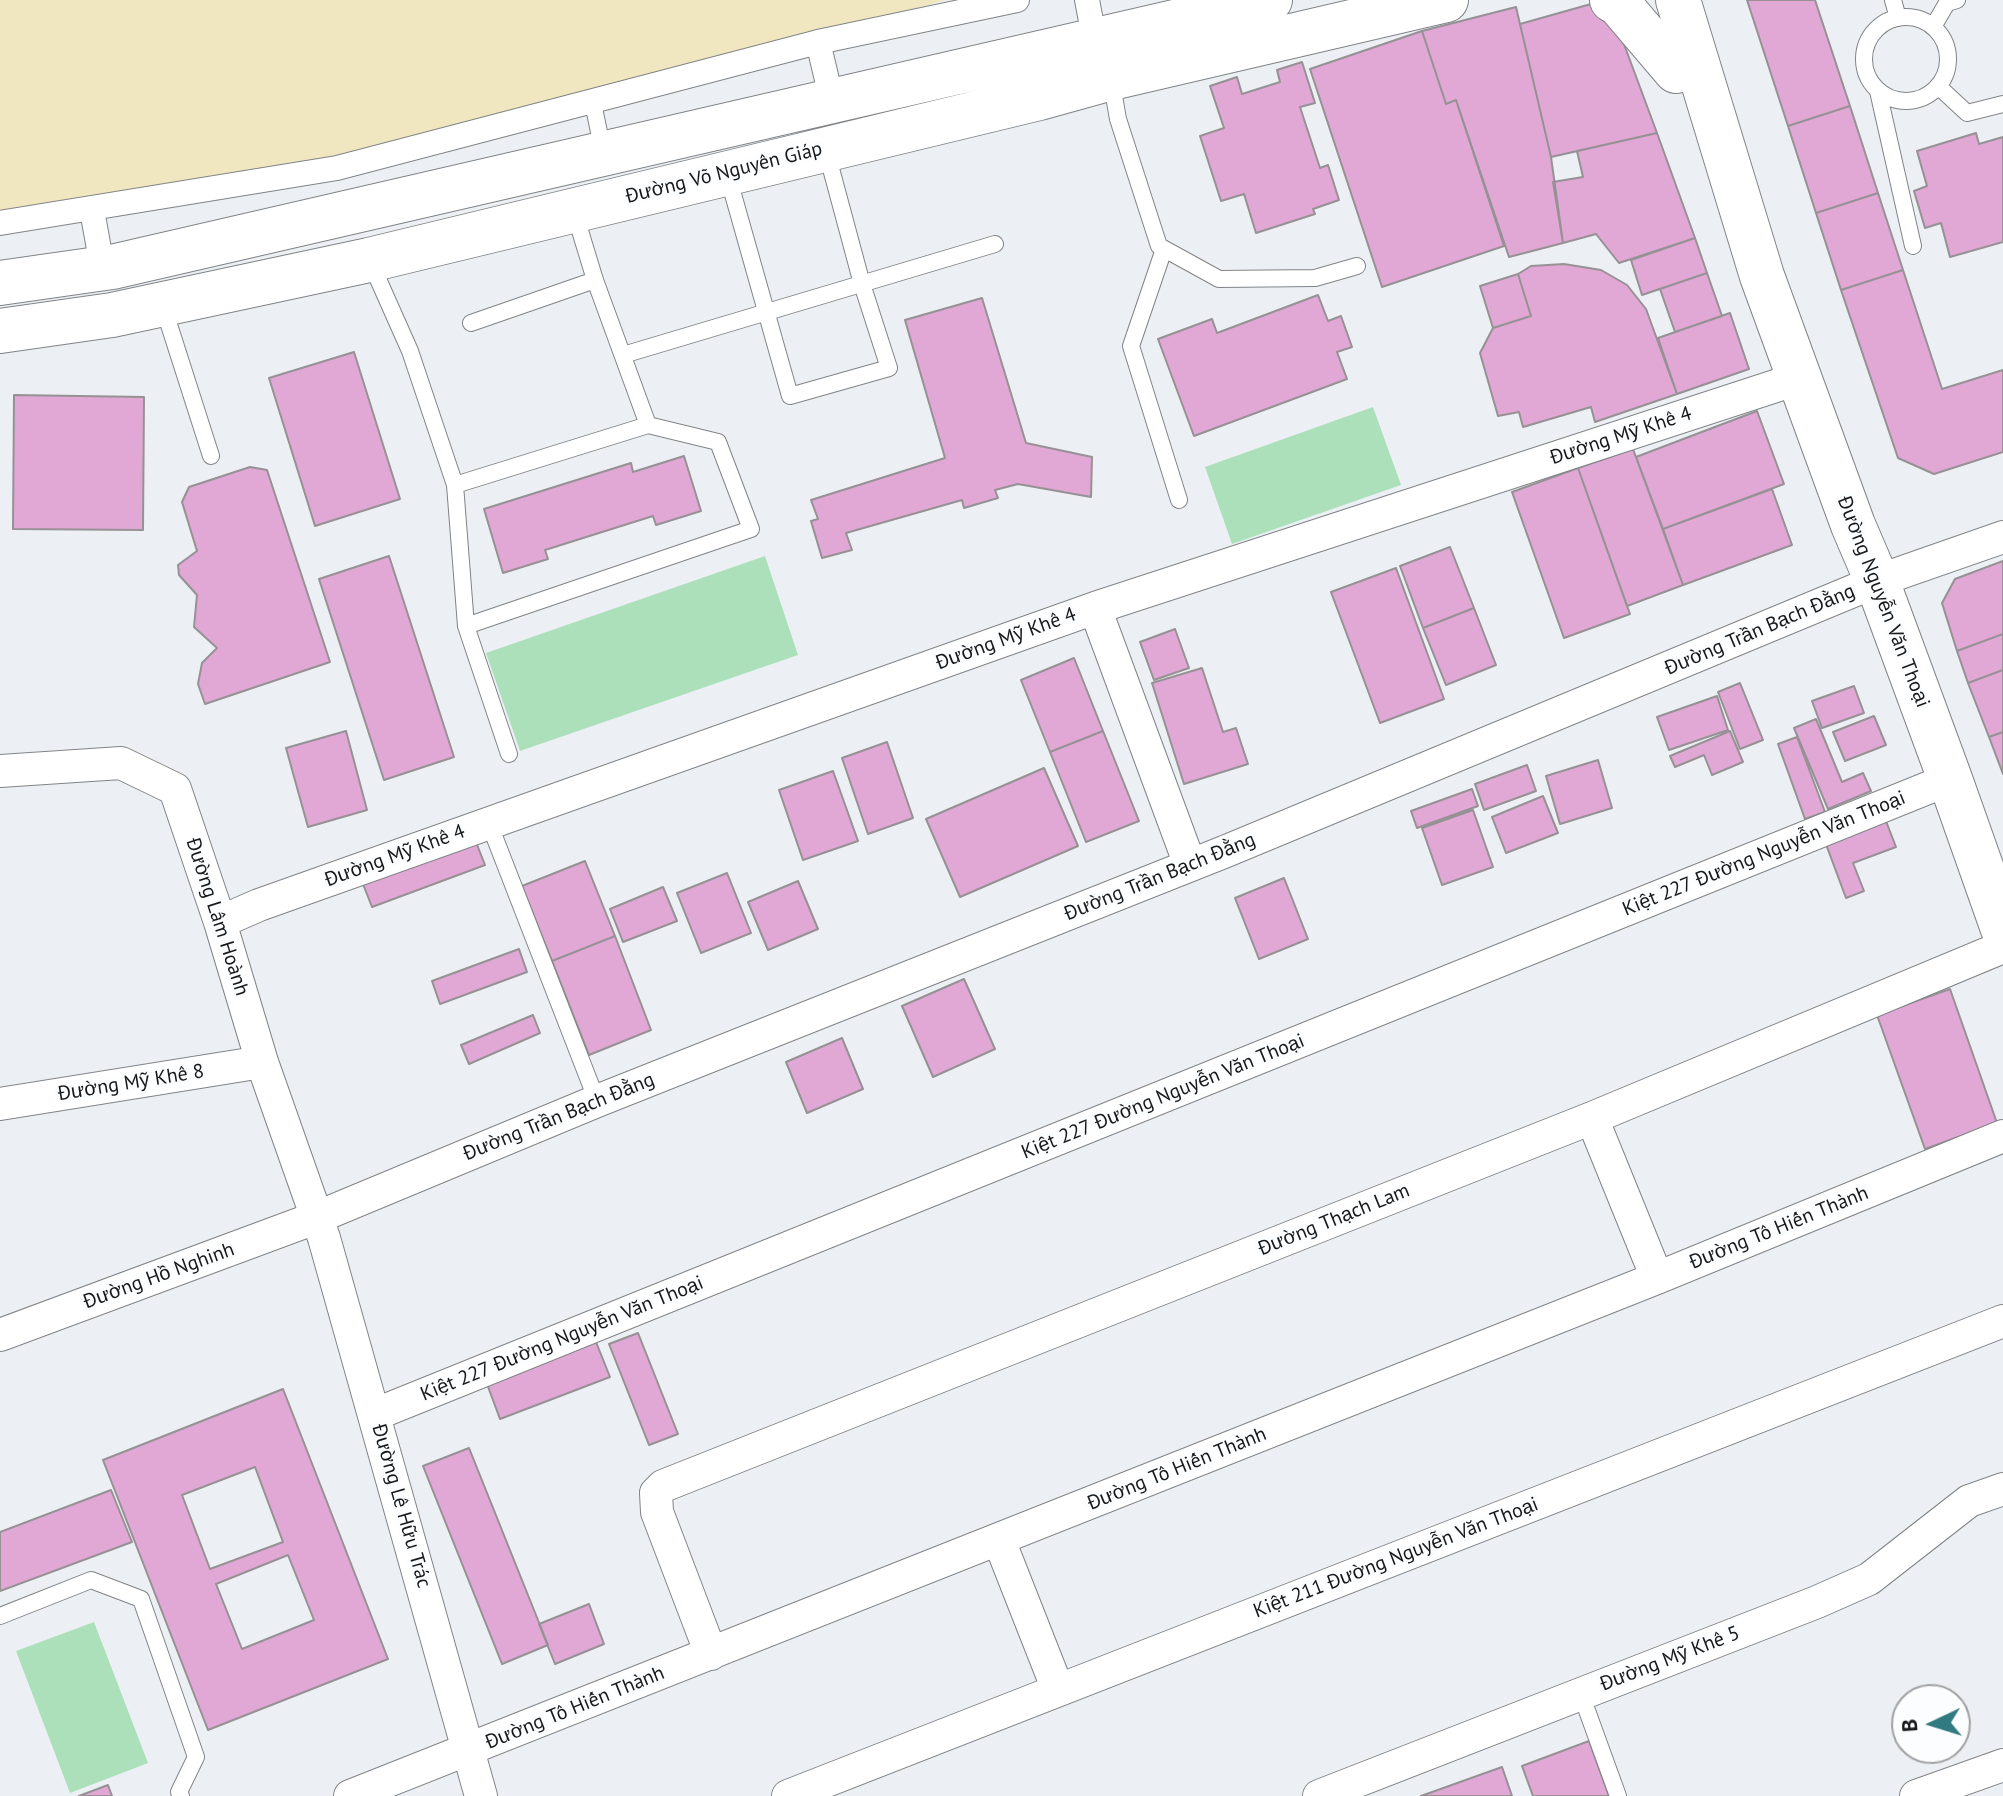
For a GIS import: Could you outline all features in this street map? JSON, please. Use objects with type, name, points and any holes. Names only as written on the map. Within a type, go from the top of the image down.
[{"type":"main road","points":[[0,283],[127,263],[1270,0]]},
{"type":"main road","name":"Đường Võ Nguyên Giáp","points":[[0,331],[112,315],[369,260],[1111,78],[1446,0]]},
{"type":"main road","points":[[1612,0],[1686,68],[1704,0]]},
{"type":"main road","name":"Đường Nguyễn Văn Thoại","points":[[1645,0],[1686,68],[2003,929]]},
{"type":"main road","name":"Đường Nguyễn Văn Thoại","points":[[1678,0],[1686,68]]},
{"type":"street","points":[[0,223],[337,168],[818,42],[1017,0]]},
{"type":"street","points":[[1087,0],[1092,26]]},
{"type":"street","points":[[818,42],[828,84]]},
{"type":"street","points":[[337,168],[345,200]]},
{"type":"street","points":[[92,210],[99,249]]},
{"type":"street","name":"Đường Mỹ Khê 4","points":[[220,922],[259,905],[1095,608],[1800,378]]},
{"type":"street","name":"Đường Trần Bạch Đằng","points":[[318,1217],[597,1101],[1190,865],[1877,581],[2003,537]]},
{"type":"street","points":[[1095,608],[1190,865]]},
{"type":"street","name":"Đường Lâm Hoành","points":[[0,771],[121,763],[175,789],[220,922],[262,1062],[318,1217]]},
{"type":"street","name":"Kiệt 227 Đường Nguyễn Văn Thoại","points":[[376,1414],[1950,779]]},
{"type":"street","name":"Đường Thạch Lam","points":[[711,1654],[657,1512],[656,1493],[663,1486],[1592,1118],[2003,947]]},
{"type":"street","name":"Đường Mỹ Khê 8","points":[[0,1104],[262,1062]]},
{"type":"street","points":[[1592,1118],[1657,1278]]},
{"type":"street","name":"Đường Tô Hiến Thành","points":[[350,1796],[1657,1278],[2003,1136]]},
{"type":"street","name":"Đường Lê Hữu Trác","points":[[318,1217],[376,1414],[481,1796]]},
{"type":"street","name":"Đường Hồ Nghinh","points":[[0,1335],[318,1217]]},
{"type":"street","name":"Kiệt 211 Đường Nguyễn Văn Thoại","points":[[788,1796],[2003,1321]]},
{"type":"street","name":"Đường Mỹ Khê 5","points":[[1319,1796],[1869,1579],[1969,1501],[2003,1489]]},
{"type":"street","points":[[999,1540],[1058,1690]]},
{"type":"street","points":[[1916,1796],[2003,1765]]},
{"type":"lane","points":[[1893,0],[1898,18]]},
{"type":"lane","points":[[1933,27],[1947,3],[1957,0]]},
{"type":"lane","points":[[1878,91],[1903,101],[1916,100],[1939,87],[1948,62],[1947,49],[1933,27],[1911,17],[1885,22],[1875,30],[1868,42],[1865,68],[1878,91],[1913,246]]},
{"type":"lane","points":[[1111,78],[1122,133],[1159,246],[1219,279],[1315,278],[1357,266]]},
{"type":"lane","points":[[1939,87],[1967,113],[2003,104]]},
{"type":"lane","points":[[593,103],[600,137]]},
{"type":"lane","points":[[727,172],[790,396],[889,368],[862,284],[825,148]]},
{"type":"lane","points":[[573,210],[648,425]]},
{"type":"lane","points":[[623,355],[995,244]]},
{"type":"lane","points":[[1164,249],[1131,346],[1179,500]]},
{"type":"lane","points":[[369,260],[410,351],[455,485],[466,626],[509,754]]},
{"type":"lane","points":[[471,323],[595,280]]},
{"type":"lane","points":[[162,304],[211,456]]},
{"type":"lane","points":[[455,485],[648,425],[718,442],[751,529],[466,626]]},
{"type":"lane","points":[[489,823],[597,1101]]},
{"type":"lane","points":[[0,1616],[91,1580],[141,1599],[196,1757],[179,1792],[181,1796]]},
{"type":"lane","points":[[1581,1694],[1618,1796]]},
{"type":"green space","points":[[1373,407],[1401,485],[1232,544],[1205,467]]},
{"type":"green space","points":[[765,556],[798,655],[520,751],[486,653]]},
{"type":"green space","points":[[94,1622],[148,1763],[70,1793],[16,1651]]},
{"type":"sand","points":[[0,0],[946,0],[833,32],[241,180],[0,215]]},
{"type":"building","points":[[1747,0],[1815,0],[1850,106],[1788,126]]},
{"type":"building","points":[[1591,4],[1618,28],[1657,133],[1551,157],[1520,24]]},
{"type":"building","points":[[1516,7],[1551,157],[1563,243],[1509,257],[1456,100],[1446,104],[1422,31]]},
{"type":"building","points":[[1422,31],[1446,104],[1456,100],[1504,246],[1382,287],[1310,69]]},
{"type":"building","points":[[1302,62],[1315,103],[1300,107],[1320,168],[1328,165],[1339,200],[1313,209],[1315,214],[1256,233],[1244,194],[1221,201],[1200,136],[1224,128],[1210,86],[1237,77],[1242,94],[1280,82],[1277,70]]},
{"type":"building","points":[[1850,106],[1878,193],[1816,213],[1788,126]]},
{"type":"building","points":[[1657,133],[1695,238],[1619,263],[1596,234],[1563,243],[1553,182],[1583,177],[1577,151]]},
{"type":"building","points":[[1976,133],[1979,144],[2003,137],[2003,242],[1950,257],[1941,223],[1925,228],[1914,191],[1927,186],[1917,151]]},
{"type":"building","points":[[1878,193],[1903,270],[1841,290],[1816,213]]},
{"type":"building","points":[[1695,238],[1707,273],[1642,295],[1631,260]]},
{"type":"building","points":[[1564,264],[1601,270],[1627,285],[1646,309],[1677,394],[1595,422],[1591,407],[1523,427],[1519,412],[1498,416],[1480,353],[1493,328],[1531,316],[1518,274],[1531,266]]},
{"type":"building","points":[[1903,270],[1942,389],[2003,370],[2003,452],[1934,474],[1898,458],[1841,290]]},
{"type":"building","points":[[1707,273],[1722,316],[1675,332],[1660,289]]},
{"type":"building","points":[[1518,274],[1531,316],[1493,328],[1480,286]]},
{"type":"building","points":[[1318,295],[1328,321],[1341,316],[1352,347],[1337,352],[1347,379],[1194,436],[1158,339],[1212,319],[1217,333]]},
{"type":"building","points":[[982,298],[1026,443],[1092,457],[1091,497],[1018,484],[995,490],[998,498],[964,508],[962,500],[846,533],[852,550],[822,558],[811,521],[818,519],[811,500],[945,458],[905,320]]},
{"type":"building","points":[[1730,313],[1749,369],[1677,394],[1658,338]]},
{"type":"building","points":[[354,352],[400,499],[315,526],[269,378]]},
{"type":"building","points":[[14,395],[144,397],[143,530],[13,529]]},
{"type":"building","points":[[1757,411],[1784,484],[1663,529],[1636,457]]},
{"type":"building","points":[[1633,449],[1683,585],[1627,606],[1578,468]]},
{"type":"building","points":[[684,456],[701,511],[656,525],[653,516],[545,550],[548,559],[503,573],[484,509],[631,463],[633,472]]},
{"type":"building","points":[[250,467],[267,470],[330,662],[205,704],[198,684],[202,663],[217,648],[194,627],[197,595],[179,575],[178,565],[197,551],[182,502],[189,487]]},
{"type":"building","points":[[1578,468],[1630,614],[1564,638],[1512,492]]},
{"type":"building","points":[[1772,489],[1792,545],[1683,585],[1663,529]]},
{"type":"building","points":[[1450,547],[1474,608],[1423,628],[1400,566]]},
{"type":"building","points":[[389,556],[454,757],[384,780],[319,579]]},
{"type":"building","points":[[2003,561],[2003,634],[1957,651],[1942,603],[1955,579]]},
{"type":"building","points":[[1396,568],[1444,699],[1380,723],[1331,592]]},
{"type":"building","points":[[1474,608],[1496,665],[1446,685],[1423,628]]},
{"type":"building","points":[[1175,629],[1189,668],[1154,680],[1140,642]]},
{"type":"building","points":[[2003,634],[2003,670],[1968,683],[1957,651]]},
{"type":"building","points":[[1074,658],[1103,731],[1050,752],[1021,680]]},
{"type":"building","points":[[1202,668],[1223,732],[1236,728],[1248,764],[1184,784],[1152,683]]},
{"type":"building","points":[[2003,670],[2003,732],[1989,737],[1968,683]]},
{"type":"building","points":[[1740,683],[1763,740],[1740,749],[1718,692]]},
{"type":"building","points":[[1854,686],[1864,713],[1822,728],[1812,701]]},
{"type":"building","points":[[1717,696],[1728,730],[1669,750],[1657,717]]},
{"type":"building","points":[[1874,716],[1886,745],[1845,761],[1833,732]]},
{"type":"building","points":[[1816,719],[1842,782],[1863,773],[1871,791],[1828,809],[1794,728]]},
{"type":"building","points":[[346,731],[367,810],[308,827],[286,748]]},
{"type":"building","points":[[1103,731],[1139,821],[1086,842],[1050,752]]},
{"type":"building","points":[[1730,731],[1743,762],[1712,775],[1704,755],[1675,767],[1670,756]]},
{"type":"building","points":[[2003,732],[2003,774],[1989,737]]},
{"type":"building","points":[[1797,737],[1825,812],[1805,819],[1778,744]]},
{"type":"building","points":[[887,742],[913,818],[868,834],[842,758]]},
{"type":"building","points":[[1598,760],[1612,808],[1560,824],[1546,776]]},
{"type":"building","points":[[1527,765],[1536,791],[1484,810],[1475,784]]},
{"type":"building","points":[[1044,768],[1078,846],[960,897],[926,819]]},
{"type":"building","points":[[833,771],[858,841],[803,860],[779,790]]},
{"type":"building","points":[[1472,789],[1478,806],[1417,828],[1411,811]]},
{"type":"building","points":[[1543,796],[1558,833],[1506,853],[1492,817]]},
{"type":"building","points":[[1473,810],[1493,867],[1442,885],[1422,828]]},
{"type":"building","points":[[1884,816],[1896,847],[1853,863],[1864,891],[1846,898],[1824,839]]},
{"type":"building","points":[[474,837],[485,865],[372,907],[361,879]]},
{"type":"building","points":[[585,861],[615,936],[552,961],[522,886]]},
{"type":"building","points":[[727,873],[751,933],[701,953],[677,893]]},
{"type":"building","points":[[1284,878],[1308,939],[1259,959],[1235,898]]},
{"type":"building","points":[[798,881],[818,929],[768,950],[748,902]]},
{"type":"building","points":[[663,887],[677,921],[623,942],[610,909]]},
{"type":"building","points":[[615,936],[651,1030],[589,1055],[552,961]]},
{"type":"building","points":[[519,949],[527,972],[440,1004],[432,981]]},
{"type":"building","points":[[964,979],[995,1049],[933,1077],[902,1006]]},
{"type":"building","points":[[1950,989],[1997,1123],[1925,1149],[1877,1015]]},
{"type":"building","points":[[533,1015],[540,1033],[469,1064],[461,1045]]},
{"type":"building","points":[[842,1038],[863,1089],[807,1113],[786,1062]]},
{"type":"building","points":[[638,1333],[678,1434],[649,1445],[609,1344]]},
{"type":"building","points":[[596,1342],[610,1377],[500,1419],[487,1384]]},
{"type":"building","points":[[283,1389],[388,1659],[208,1730],[103,1460]],"holes":[[[255,1467],[283,1542],[210,1569],[182,1495]],[[288,1555],[314,1620],[242,1649],[216,1584]]]},
{"type":"building","points":[[469,1448],[548,1645],[502,1664],[423,1466]]},
{"type":"building","points":[[111,1490],[132,1542],[0,1591],[0,1532]]},
{"type":"building","points":[[589,1604],[604,1644],[555,1664],[539,1624]]},
{"type":"building","points":[[1589,1741],[1609,1796],[1533,1796],[1522,1766]]},
{"type":"building","points":[[1502,1767],[1512,1796],[1421,1796]]},
{"type":"building","points":[[108,1785],[112,1796],[79,1796]]}]
